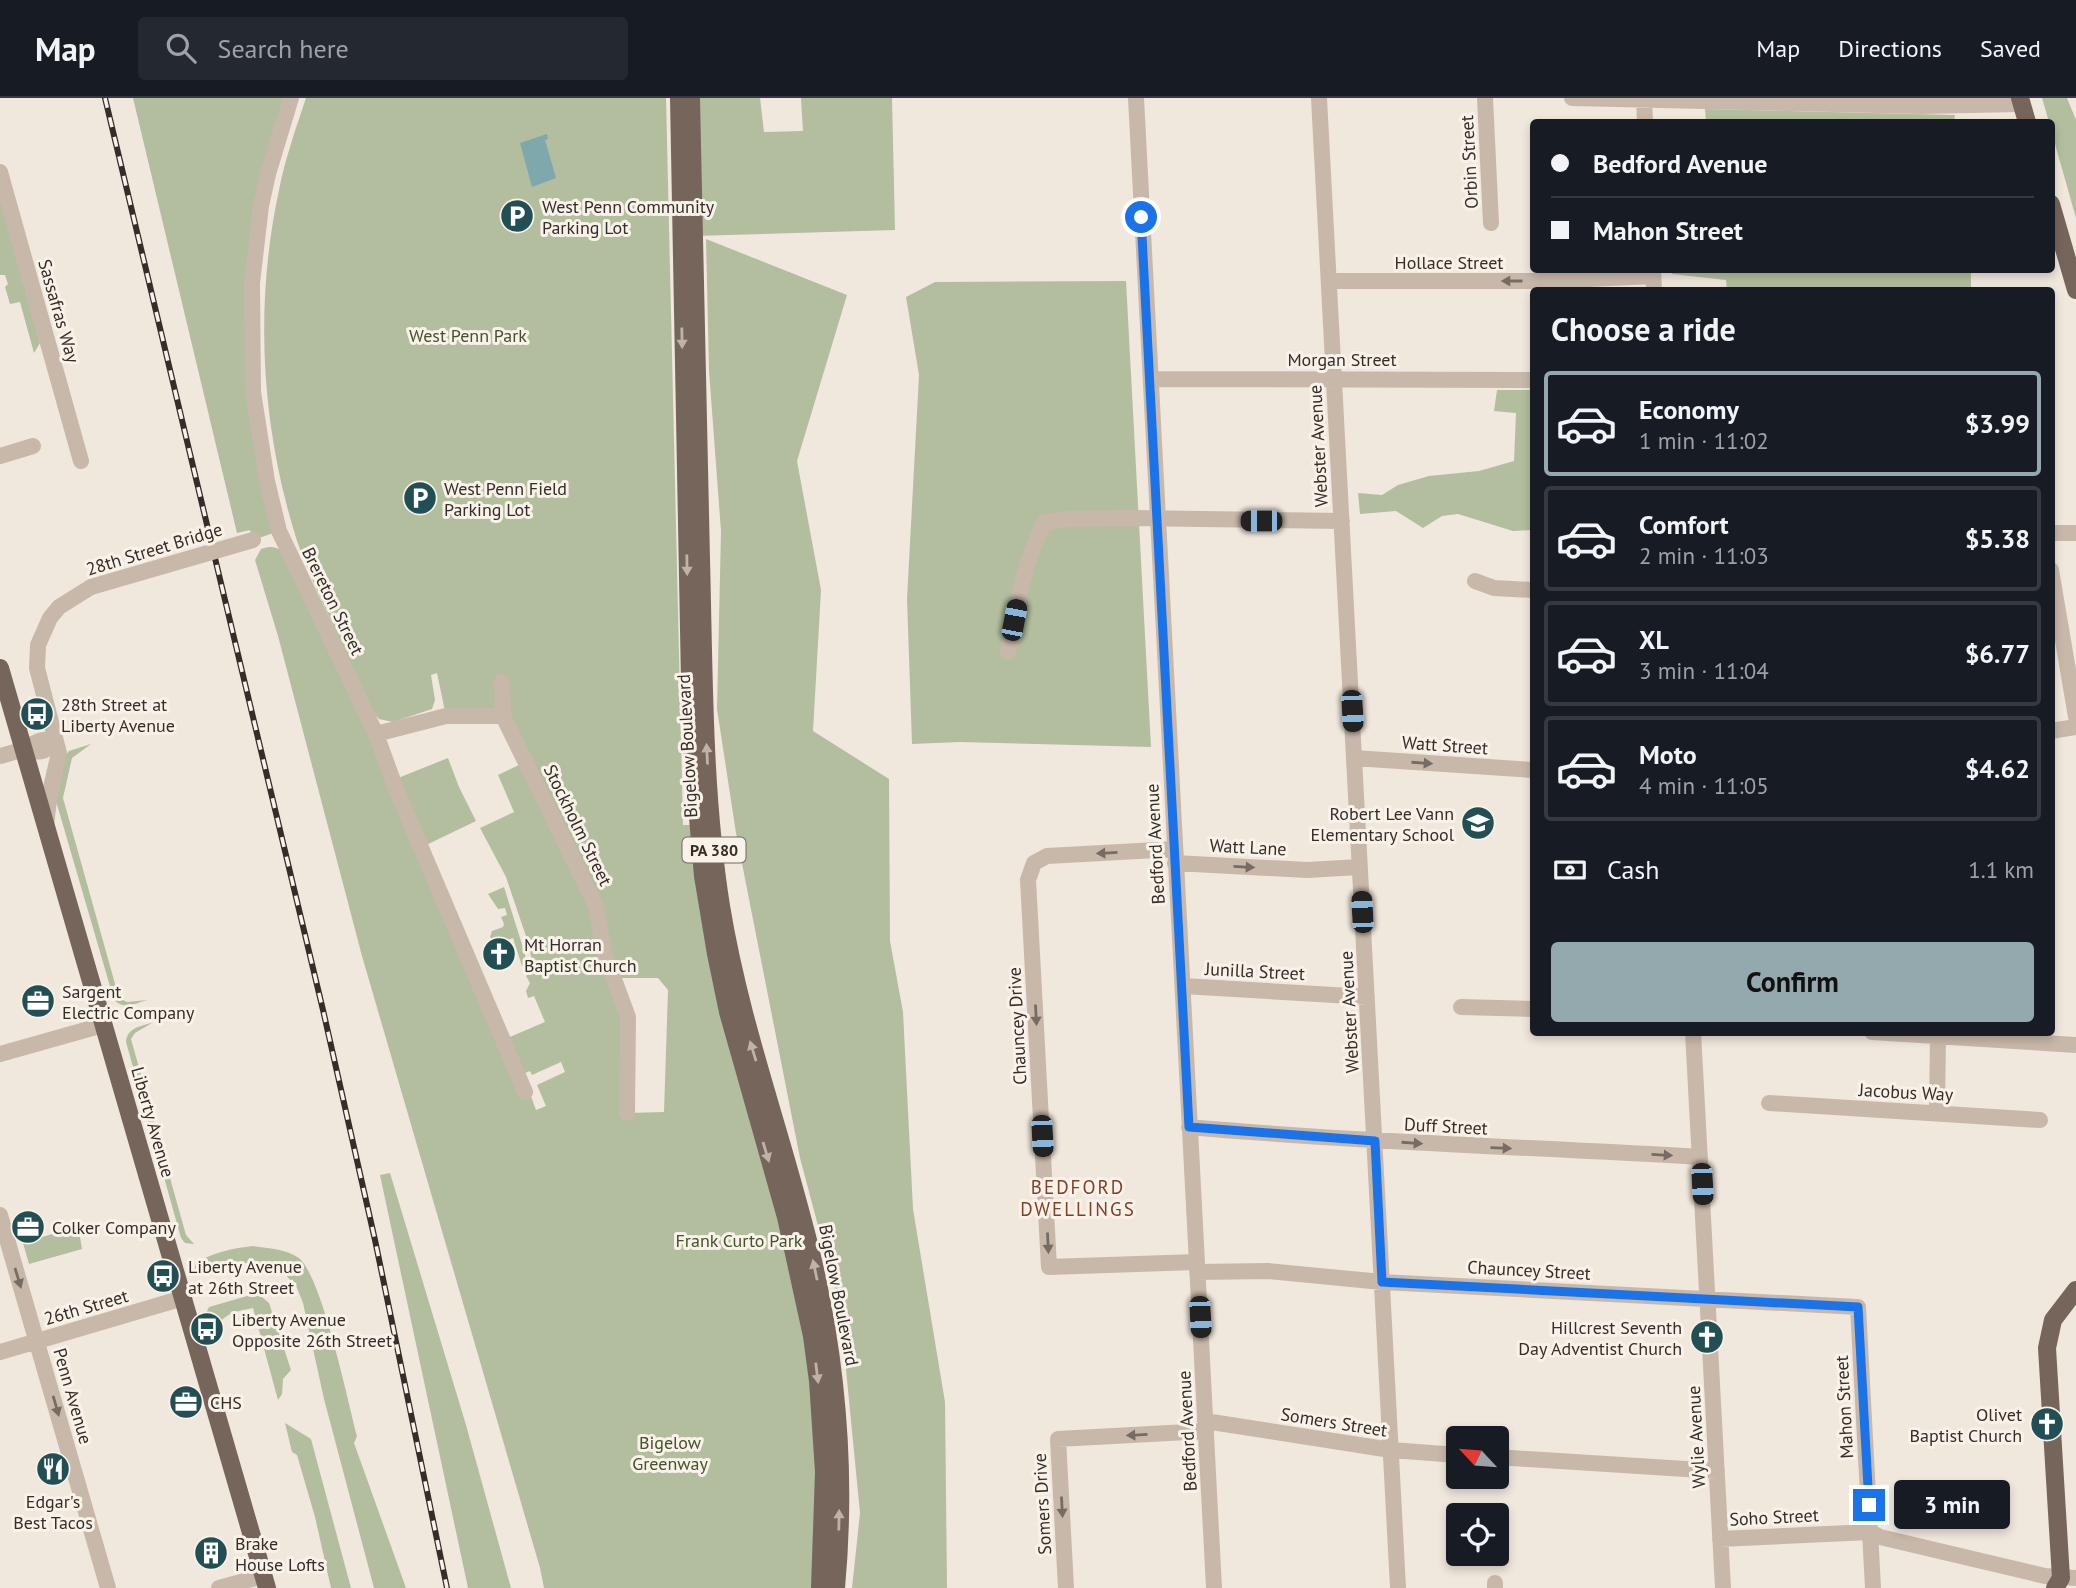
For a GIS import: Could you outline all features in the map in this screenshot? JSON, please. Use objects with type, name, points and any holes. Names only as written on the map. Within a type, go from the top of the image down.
[{"type":"main road","name":"Bigelow Boulevard","points":[[679,98],[691,735],[703,876],[728,1012],[786,1217],[812,1336],[824,1472],[820,1588]]},
{"type":"main road","name":"Bigelow Boulevard","points":[[691,98],[705,722],[714,854],[739,998],[810,1249],[833,1365],[839,1468],[836,1588]]},
{"type":"main road","points":[[2021,101],[2026,119]]},
{"type":"main road","points":[[2055,218],[2076,290]]},
{"type":"main road","name":"Liberty Avenue","points":[[0,668],[265,1582]]},
{"type":"main road","points":[[2064,1581],[2047,1348],[2053,1320],[2076,1290]]},
{"type":"street","name":"Brereton Street","points":[[291,98],[261,206],[251,283],[253,392],[267,481],[279,531],[376,734],[396,789],[525,1092]]},
{"type":"street","name":"Bedford Avenue","points":[[1136,98],[1214,1588]]},
{"type":"street","name":"Webster Avenue","points":[[1319,98],[1398,1588]]},
{"type":"street","name":"Orbin Street","points":[[1485,98],[1491,223]]},
{"type":"street","points":[[1572,98],[1921,106],[2021,101]]},
{"type":"street","points":[[1644,99],[1645,119]]},
{"type":"street","name":"Sassafras Way","points":[[0,172],[81,461]]},
{"type":"street","name":"Hollace Street","points":[[1329,281],[1653,279]]},
{"type":"street","name":"Morgan Street","points":[[1151,379],[1530,380]]},
{"type":"street","points":[[0,456],[33,446]]},
{"type":"street","points":[[1008,652],[1021,581],[1030,551],[1044,523],[1063,519],[1342,520]]},
{"type":"street","name":"28th Street Bridge","points":[[46,825],[50,792],[58,761],[37,668],[38,645],[50,618],[79,592],[91,587],[279,531]]},
{"type":"street","points":[[2055,533],[2076,533]]},
{"type":"street","points":[[1475,581],[1494,588],[1530,590]]},
{"type":"street","points":[[2055,594],[2076,718]]},
{"type":"street","name":"Stockholm Street","points":[[502,682],[503,716],[596,906],[604,952],[628,1017],[627,1113]]},
{"type":"street","points":[[376,734],[446,716],[503,716]]},
{"type":"street","points":[[2055,730],[2076,727]]},
{"type":"street","points":[[0,756],[46,738],[55,741]]},
{"type":"street","name":"Watt Street","points":[[1354,758],[1530,770]]},
{"type":"street","name":"Chauncey Drive","points":[[1175,856],[1047,856],[1034,863],[1028,880],[1049,1267],[1197,1267]]},
{"type":"street","name":"Watt Lane","points":[[1175,856],[1307,870],[1360,867]]},
{"type":"street","name":"Junilla Street","points":[[1183,986],[1367,997]]},
{"type":"street","points":[[1461,1007],[1530,1009]]},
{"type":"street","points":[[0,1054],[103,1025]]},
{"type":"street","name":"Wylie Avenue","points":[[1693,1036],[1723,1588]]},
{"type":"street","points":[[1937,1113],[1938,1036]]},
{"type":"street","points":[[1952,1036],[2076,1045]]},
{"type":"street","name":"Jacobus Way","points":[[1769,1103],[2040,1120]]},
{"type":"street","name":"Duff Street","points":[[1189,1127],[1375,1141],[1700,1157]]},
{"type":"street","name":"Penn Avenue","points":[[0,1215],[108,1588]]},
{"type":"street","name":"Chauncey Street","points":[[1197,1267],[1382,1282],[1858,1307]]},
{"type":"street","name":"26th Street","points":[[0,1352],[183,1298]]},
{"type":"street","name":"Mahon Street","points":[[1858,1307],[1873,1588]]},
{"type":"street","name":"Somers Street","points":[[1205,1426],[1391,1450],[1446,1454]]},
{"type":"street","name":"Somers Drive","points":[[1066,1588],[1058,1439],[1205,1426]]},
{"type":"street","points":[[1509,1458],[1717,1471]]},
{"type":"street","name":"Soho Street","points":[[1720,1539],[1870,1532],[1880,1537],[2064,1581]]},
{"type":"street","points":[[219,1588],[265,1582]]},
{"type":"green space","points":[[133,98],[291,98],[277,140],[251,319],[279,531],[253,540],[250,530],[237,533]]},
{"type":"green space","points":[[306,98],[666,98],[683,825],[691,825],[721,1016],[782,1229],[804,1327],[817,1452],[813,1588],[544,1588],[362,956],[278,636],[255,560],[264,548],[275,548],[283,552],[393,780],[448,758],[476,821],[422,847],[503,1040],[545,1022],[534,996],[528,998],[526,991],[530,983],[526,976],[533,968],[529,945],[506,877],[480,828],[514,812],[498,775],[525,762],[503,717],[446,716],[437,673],[431,675],[435,700],[432,709],[393,722],[379,719],[358,685],[312,580],[285,498],[275,454],[265,366],[266,278],[271,234],[284,167]],"holes":[[[613,978],[658,978],[668,990],[664,1112],[628,1113],[628,1017]],[[561,1062],[565,1072],[537,1085],[546,1106],[536,1110],[523,1074],[530,1071],[532,1075]]]},
{"type":"green space","points":[[691,98],[760,98],[764,132],[803,131],[801,98],[892,98],[895,230],[694,236]]},
{"type":"green space","points":[[2042,98],[2067,98],[2076,120],[2076,218],[2055,144],[2055,119],[2048,119]]},
{"type":"green space","points":[[1705,109],[1955,115],[1954,119],[1706,119]]},
{"type":"green space","points":[[0,199],[40,343],[34,353],[20,302],[10,304],[5,275],[0,275]]},
{"type":"green space","points":[[706,239],[847,295],[797,461],[821,590],[813,731],[889,779],[890,941],[903,1012],[913,1209],[945,1402],[947,1588],[852,1588],[860,1513],[840,1308],[800,1158],[736,833],[717,709],[721,531],[709,371]]},
{"type":"green space","points":[[1971,273],[1971,287],[1727,287],[1726,280],[1672,274]]},
{"type":"green space","points":[[1126,281],[1151,747],[960,742],[912,744],[907,599],[919,375],[906,297],[935,282]]},
{"type":"green space","points":[[1497,390],[1530,390],[1530,530],[1513,531],[1458,514],[1442,516],[1423,528],[1396,511],[1360,514],[1358,493],[1382,495],[1398,485],[1429,476],[1479,471],[1514,461],[1516,413],[1494,411]]},
{"type":"green space","points":[[91,744],[72,758],[63,798],[119,998],[127,1002],[147,1000],[129,1005],[122,1005],[114,1000],[56,801],[66,755],[69,751]]},
{"type":"green space","points":[[504,887],[525,954],[526,963],[522,966],[513,938],[499,943],[490,937],[492,931],[503,927],[501,917],[507,915],[505,908],[498,909],[488,894]]},
{"type":"green space","points":[[152,1023],[135,1033],[131,1039],[186,1235],[194,1244],[185,1243],[181,1238],[126,1042],[132,1031]]},
{"type":"green space","points":[[390,1173],[466,1425],[511,1588],[468,1588],[380,1175]]},
{"type":"green space","points":[[78,1226],[82,1249],[29,1264],[23,1243]]},
{"type":"green space","points":[[253,1246],[294,1255],[308,1270],[333,1341],[357,1436],[354,1443],[406,1588],[374,1588],[297,1288],[285,1274],[261,1263],[246,1263],[205,1271],[204,1274],[194,1271],[196,1263],[209,1256]]},
{"type":"green space","points":[[254,1294],[269,1303],[291,1370],[283,1379],[282,1394],[278,1400],[253,1308],[225,1317],[217,1326],[210,1342],[205,1315],[209,1307]]},
{"type":"green space","points":[[285,1423],[311,1439],[351,1588],[331,1588],[315,1517],[297,1455],[292,1452]]},
{"type":"water","points":[[547,134],[548,139],[545,140],[556,178],[532,187],[520,143]]},
{"type":"railway","points":[[105,98],[323,1010],[375,1240],[447,1588]]},
{"type":"place","name":"West Penn Community Parking Lot","points":[[517,216]]},
{"type":"place","name":"West Penn Field Parking Lot","points":[[420,498]]},
{"type":"place","name":"28th Street at Liberty Avenue","points":[[37,714]]},
{"type":"place","name":"Robert Lee Vann Elementary School","points":[[1478,823]]},
{"type":"place","name":"Mt Horran Baptist Church","points":[[499,954]]},
{"type":"place","name":"Sargent Electric Company","points":[[38,1001]]},
{"type":"place","name":"Colker Company","points":[[28,1227]]},
{"type":"place","name":"Liberty Avenue at 26th Street","points":[[163,1276]]},
{"type":"place","name":"Liberty Avenue Opposite 26th Street","points":[[207,1329]]},
{"type":"place","name":"Hillcrest Seventh Day Adventist Church","points":[[1707,1337]]},
{"type":"place","name":"CHS","points":[[186,1402]]},
{"type":"place","name":"Olivet Baptist Church","points":[[2047,1424]]},
{"type":"place","name":"Edgar's Best Tacos","points":[[53,1469]]},
{"type":"place","name":"Brake House Lofts","points":[[211,1553]]},
{"type":"district","name":"BEDFORD DWELLINGS","points":[[1078,1198]]},
{"type":"route","points":[[1141,217],[1189,1127],[1375,1141],[1382,1282],[1858,1307],[1869,1505]]},
{"type":"park label","name":"West Penn Park","points":[[468,335]]},
{"type":"park label","name":"Frank Curto Park","points":[[739,1240]]},
{"type":"park label","name":"Bigelow Greenway","points":[[670,1452]]}]
